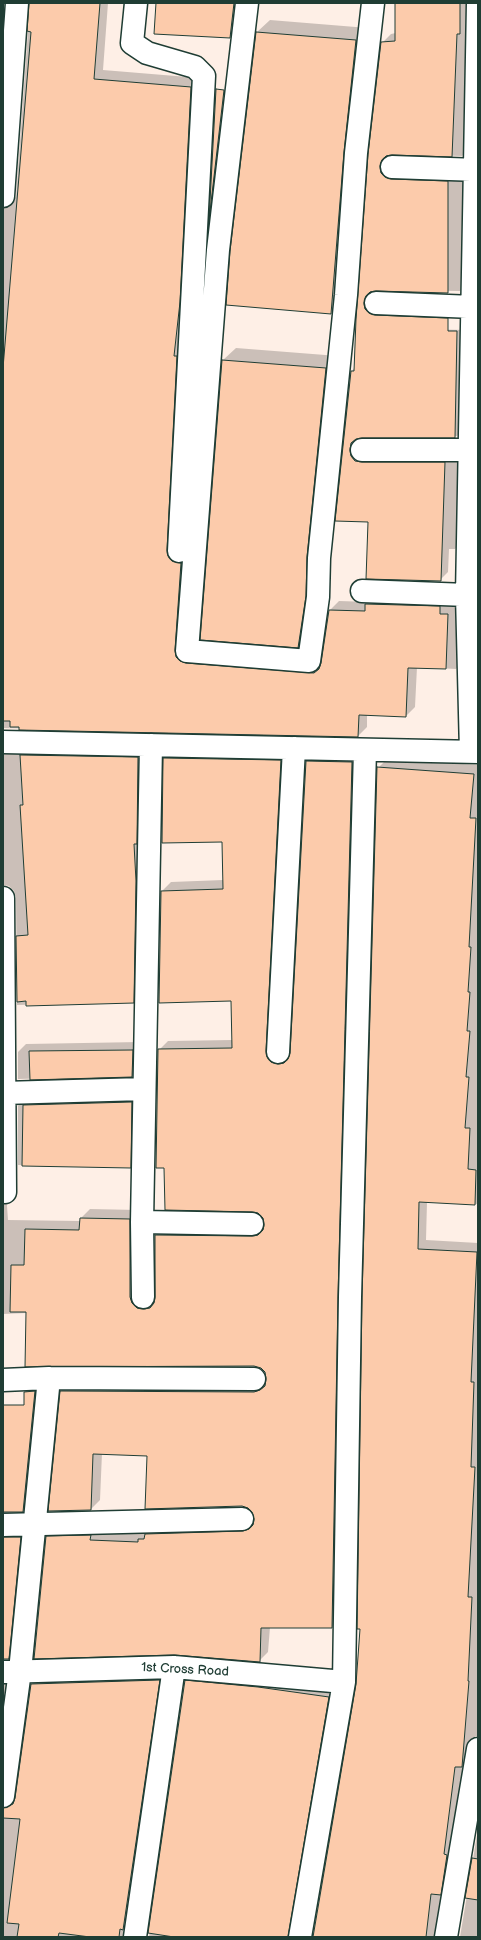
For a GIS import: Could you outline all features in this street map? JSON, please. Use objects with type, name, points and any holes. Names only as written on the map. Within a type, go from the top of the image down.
[{"type":"street","points":[[3,196],[17,3]]},
{"type":"street","points":[[136,3],[132,43],[147,53],[195,67],[204,76],[175,618]]},
{"type":"street","points":[[247,3],[218,250],[187,651],[309,661],[318,597],[319,558],[346,295],[356,153],[373,3]]},
{"type":"street","points":[[3,742],[474,752],[467,595],[478,3]]},
{"type":"street","points":[[392,167],[476,170]]},
{"type":"street","points":[[376,303],[473,307]]},
{"type":"street","points":[[362,450],[469,450]]},
{"type":"street","points":[[362,591],[467,595]]},
{"type":"street","points":[[143,1297],[142,1222],[151,745]]},
{"type":"street","points":[[278,1052],[294,748]]},
{"type":"street","points":[[300,1937],[344,1682],[350,1305],[365,750]]},
{"type":"street","points":[[3,898],[5,1192]]},
{"type":"street","points":[[4,1093],[144,1089]]},
{"type":"street","points":[[142,1222],[252,1224]]},
{"type":"street","points":[[3,1380],[49,1378],[254,1379]]},
{"type":"street","points":[[3,1796],[11,1671],[35,1525],[49,1378]]},
{"type":"street","points":[[3,1525],[242,1519]]},
{"type":"street","points":[[135,1937],[174,1667]]},
{"type":"street","name":"1st Cross Road","points":[[11,1671],[174,1667],[344,1682]]},
{"type":"street","points":[[446,1937],[478,1749]]},
{"type":"building","points":[[29,3],[100,3],[94,79],[191,87],[180,302],[174,356],[177,356],[167,550],[168,556],[172,561],[181,563],[175,650],[176,657],[180,661],[186,663],[314,673],[319,669],[321,663],[329,610],[365,611],[365,604],[440,606],[440,614],[448,614],[446,669],[408,668],[406,717],[359,715],[358,737],[19,730],[19,727],[10,727],[10,721],[3,721],[3,368],[31,32],[27,31]]},
{"type":"building","points":[[156,3],[234,3],[230,38],[154,34]]},
{"type":"building","points":[[395,3],[460,3],[460,34],[457,34],[452,157],[392,155],[386,156],[382,160],[380,166],[381,173],[385,177],[391,179],[448,181],[448,293],[376,291],[370,292],[366,296],[364,303],[365,309],[369,313],[375,315],[448,318],[448,331],[457,331],[455,438],[362,438],[356,439],[351,443],[350,450],[351,456],[355,461],[362,462],[445,462],[441,581],[366,579],[368,522],[335,521],[351,371],[354,371],[356,319],[368,154],[381,42],[395,41]]},
{"type":"building","points":[[256,32],[356,40],[344,152],[331,314],[226,305],[230,251]]},
{"type":"building","points":[[216,89],[224,90],[209,220]]},
{"type":"building","points":[[222,360],[326,368],[307,557],[306,596],[298,648],[200,640]]},
{"type":"building","points":[[20,755],[138,757],[137,844],[134,844],[136,881],[134,1003],[26,1006],[26,1001],[17,1002],[16,936],[28,935],[20,805],[23,805]]},
{"type":"building","points":[[163,758],[281,760],[266,1051],[267,1057],[271,1062],[278,1064],[284,1063],[288,1059],[290,1053],[306,761],[352,762],[338,1297],[332,1628],[261,1628],[260,1662],[174,1655],[34,1659],[46,1536],[91,1535],[90,1540],[138,1542],[138,1539],[144,1539],[145,1534],[243,1531],[249,1529],[253,1525],[254,1519],[252,1512],[248,1508],[242,1506],[145,1509],[147,1456],[93,1454],[91,1510],[48,1511],[60,1391],[254,1392],[265,1386],[265,1372],[261,1368],[254,1366],[25,1367],[26,1312],[10,1312],[11,1265],[24,1265],[25,1229],[79,1230],[80,1218],[130,1219],[130,1297],[132,1303],[137,1308],[144,1309],[150,1308],[154,1303],[155,1297],[155,1235],[252,1236],[258,1235],[263,1230],[263,1218],[258,1213],[165,1210],[164,1168],[156,1168],[158,1049],[232,1048],[231,1001],[159,1003],[161,891],[223,889],[222,842],[162,843]]},
{"type":"building","points":[[377,767],[474,774],[470,818],[476,818],[469,947],[471,947],[468,992],[470,992],[467,1031],[470,1031],[466,1077],[469,1077],[465,1128],[470,1128],[468,1169],[476,1170],[475,1205],[419,1202],[418,1249],[477,1252],[471,1382],[474,1382],[471,1467],[475,1467],[468,1597],[472,1597],[469,1681],[462,1767],[455,1767],[444,1854],[447,1855],[441,1895],[431,1894],[426,1937],[313,1937],[356,1684],[360,1629],[357,1629],[362,1297]]},
{"type":"building","points":[[133,1050],[132,1077],[30,1080],[29,1051]]},
{"type":"building","points":[[132,1102],[131,1168],[22,1166],[23,1105]]},
{"type":"building","points":[[35,1391],[23,1512],[3,1512],[3,1405],[24,1405],[24,1392]]},
{"type":"building","points":[[3,1537],[21,1537],[9,1659],[3,1659]]},
{"type":"building","points":[[160,1680],[123,1930],[120,1929],[119,1937],[90,1937],[59,1933],[58,1937],[17,1937],[19,1924],[7,1923],[20,1819],[3,1818],[3,1808],[13,1804],[15,1798],[31,1684]]},
{"type":"building","points":[[185,1680],[258,1687],[329,1697],[288,1937],[174,1937],[148,1933]]},
{"type":"building","points":[[472,1858],[478,1859],[478,1900],[465,1898]]}]
